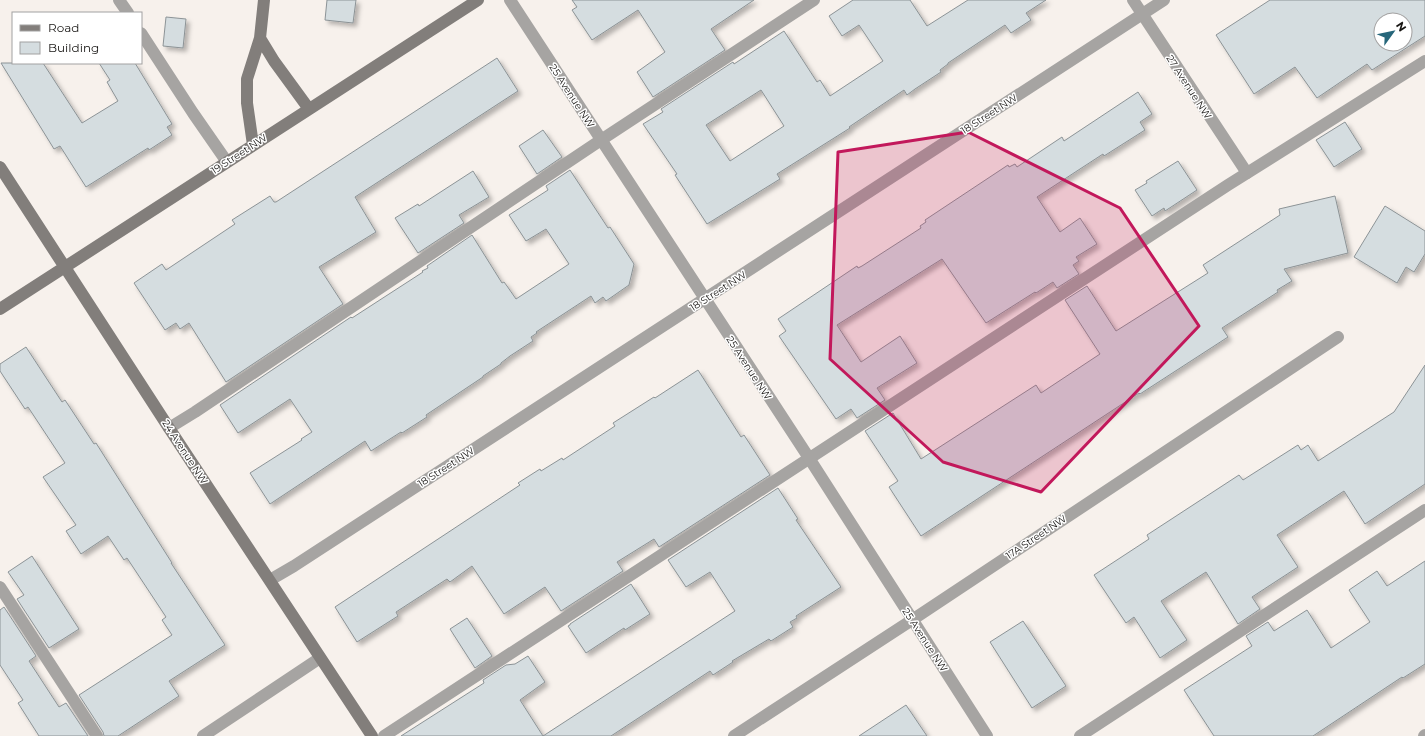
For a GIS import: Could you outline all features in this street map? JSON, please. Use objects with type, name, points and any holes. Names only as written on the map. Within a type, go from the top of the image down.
[{"type":"street","points":[[119,0],[127,12]]},
{"type":"street","points":[[253,145],[247,103],[246,79],[260,38],[264,0]]},
{"type":"street","name":"19 Street NW","points":[[0,309],[478,0]]},
{"type":"street","name":"25 Avenue NW","points":[[510,0],[809,458],[987,736]]},
{"type":"street","points":[[169,428],[209,403],[601,140],[814,0]]},
{"type":"street","name":"27 Avenue NW","points":[[1133,0],[1247,173]]},
{"type":"street","name":"18 Street NW","points":[[270,580],[294,566],[1164,0]]},
{"type":"street","points":[[142,35],[227,162]]},
{"type":"street","points":[[260,38],[274,61],[309,109]]},
{"type":"street","points":[[384,736],[1247,173],[1425,61]]},
{"type":"street","name":"24 Avenue NW","points":[[0,167],[169,428],[372,736]]},
{"type":"street","name":"17A Street NW","points":[[734,736],[912,620],[1338,337]]},
{"type":"street","points":[[1080,736],[1425,510]]},
{"type":"street","points":[[0,587],[97,736]]},
{"type":"street","points":[[203,736],[320,658]]},
{"type":"highlighted area","points":[[968,132],[1120,208],[1199,326],[1041,492],[943,462],[830,359],[838,152]]},
{"type":"building","points":[[327,0],[356,0],[353,23],[325,20]]},
{"type":"building","points":[[572,0],[754,0],[711,29],[725,50],[653,97],[637,72],[665,52],[638,10],[592,40],[572,10],[577,7]]},
{"type":"building","points":[[853,0],[910,0],[927,26],[968,0],[1046,0],[1026,13],[1031,20],[1011,33],[1005,25],[948,63],[940,70],[941,72],[907,95],[904,90],[849,127],[850,128],[777,174],[780,179],[707,224],[675,175],[677,174],[643,124],[663,112],[661,109],[784,31],[817,82],[820,80],[830,96],[883,61],[859,25],[842,36],[829,16]],"holes":[[[761,90],[784,126],[730,161],[706,125]]]},
{"type":"building","points":[[1270,0],[1425,0],[1425,36],[1413,44],[1413,12],[1373,12],[1373,52],[1400,52],[1372,70],[1367,64],[1317,98],[1295,67],[1254,94],[1216,35]]},
{"type":"building","points":[[166,17],[186,19],[183,48],[163,46]]},
{"type":"building","points":[[497,58],[518,91],[355,197],[376,232],[319,267],[343,304],[226,382],[189,323],[180,329],[176,323],[165,330],[134,283],[162,264],[166,270],[235,224],[232,220],[270,196],[274,202],[276,202]]},
{"type":"building","points":[[1,63],[44,64],[82,123],[118,101],[107,82],[110,80],[100,64],[136,64],[172,124],[167,127],[172,135],[149,150],[148,148],[86,187],[60,146],[54,149]]},
{"type":"building","points":[[1138,92],[1152,114],[1140,122],[1145,130],[1104,156],[1103,154],[1037,197],[1060,232],[1080,218],[1097,244],[1076,257],[1079,261],[1073,265],[1079,274],[1057,288],[1053,282],[986,323],[942,259],[837,325],[861,362],[900,336],[917,363],[877,388],[885,400],[857,418],[851,409],[836,419],[779,336],[786,331],[778,319],[857,266],[858,268],[862,266],[921,228],[920,226],[926,222],[925,220],[1008,165],[1009,167],[1015,164],[1017,167],[1062,137],[1064,141]]},
{"type":"building","points":[[1345,122],[1362,149],[1334,167],[1316,140]]},
{"type":"building","points":[[543,130],[562,157],[537,174],[519,146]]},
{"type":"building","points":[[1178,161],[1197,190],[1165,211],[1164,208],[1152,216],[1135,190],[1147,183],[1146,181]]},
{"type":"building","points":[[570,170],[608,228],[610,227],[634,264],[629,285],[606,301],[603,297],[595,303],[591,296],[536,332],[537,333],[531,337],[533,341],[426,415],[427,417],[371,451],[365,441],[270,504],[250,473],[312,432],[290,399],[238,433],[220,405],[351,317],[352,318],[423,272],[422,271],[428,268],[427,266],[472,235],[502,283],[504,282],[516,299],[569,264],[546,229],[526,241],[509,215],[548,190],[546,186]]},
{"type":"building","points":[[473,171],[489,197],[459,215],[464,223],[418,253],[395,218],[418,204],[419,206]]},
{"type":"building","points":[[1335,196],[1348,253],[1284,269],[1292,281],[1277,290],[1278,292],[1222,328],[1228,337],[1140,394],[1139,393],[921,536],[889,487],[898,481],[865,431],[893,413],[921,459],[1036,385],[1041,393],[1100,354],[1065,300],[1087,286],[1116,331],[1208,273],[1203,265],[1280,215],[1279,209]]},
{"type":"building","points":[[1385,206],[1425,231],[1425,254],[1414,272],[1406,267],[1397,283],[1354,257]]},
{"type":"building","points":[[26,347],[62,402],[65,400],[94,444],[96,443],[171,563],[225,645],[169,681],[179,696],[118,736],[104,736],[103,732],[79,695],[172,635],[162,620],[166,617],[127,558],[124,560],[108,536],[81,554],[66,531],[76,525],[43,477],[65,463],[28,407],[25,409],[0,371],[0,364]]},
{"type":"building","points":[[1425,365],[1425,484],[1365,524],[1344,491],[1277,535],[1298,567],[1252,597],[1260,609],[1238,624],[1206,572],[1161,601],[1187,640],[1160,658],[1134,617],[1126,623],[1094,575],[1149,539],[1147,535],[1239,475],[1243,480],[1298,445],[1301,450],[1308,445],[1318,461],[1394,412]]},
{"type":"building","points":[[698,370],[741,437],[744,435],[770,475],[659,547],[654,539],[617,562],[623,571],[561,611],[545,587],[504,614],[472,566],[450,582],[447,579],[396,612],[398,616],[357,642],[335,607],[520,485],[518,483],[540,469],[541,471],[562,458],[563,460],[615,426],[613,423]]},
{"type":"building","points":[[778,488],[798,519],[796,520],[841,587],[796,616],[797,618],[790,622],[793,627],[771,641],[769,639],[732,661],[733,662],[713,675],[710,671],[611,736],[543,736],[735,611],[710,572],[686,587],[668,560]]},
{"type":"building","points":[[32,556],[79,629],[49,648],[17,599],[24,595],[8,572]]},
{"type":"building","points":[[1425,561],[1425,664],[1403,678],[1402,677],[1313,736],[1214,736],[1184,690],[1252,646],[1246,636],[1268,622],[1274,631],[1307,610],[1331,648],[1370,622],[1349,590],[1377,571],[1387,586]]},
{"type":"building","points":[[631,584],[650,614],[625,630],[624,628],[586,653],[568,626]]},
{"type":"building","points":[[4,607],[36,656],[29,661],[59,707],[66,703],[88,736],[39,736],[18,703],[23,700],[0,665],[0,610]]},
{"type":"building","points":[[467,618],[492,656],[475,668],[450,629]]},
{"type":"building","points":[[1023,621],[1066,686],[1032,708],[990,642]]},
{"type":"building","points":[[528,656],[545,682],[520,700],[543,736],[401,736],[484,683],[483,680],[506,665],[515,664]]},
{"type":"building","points":[[906,705],[927,736],[859,736]]}]
